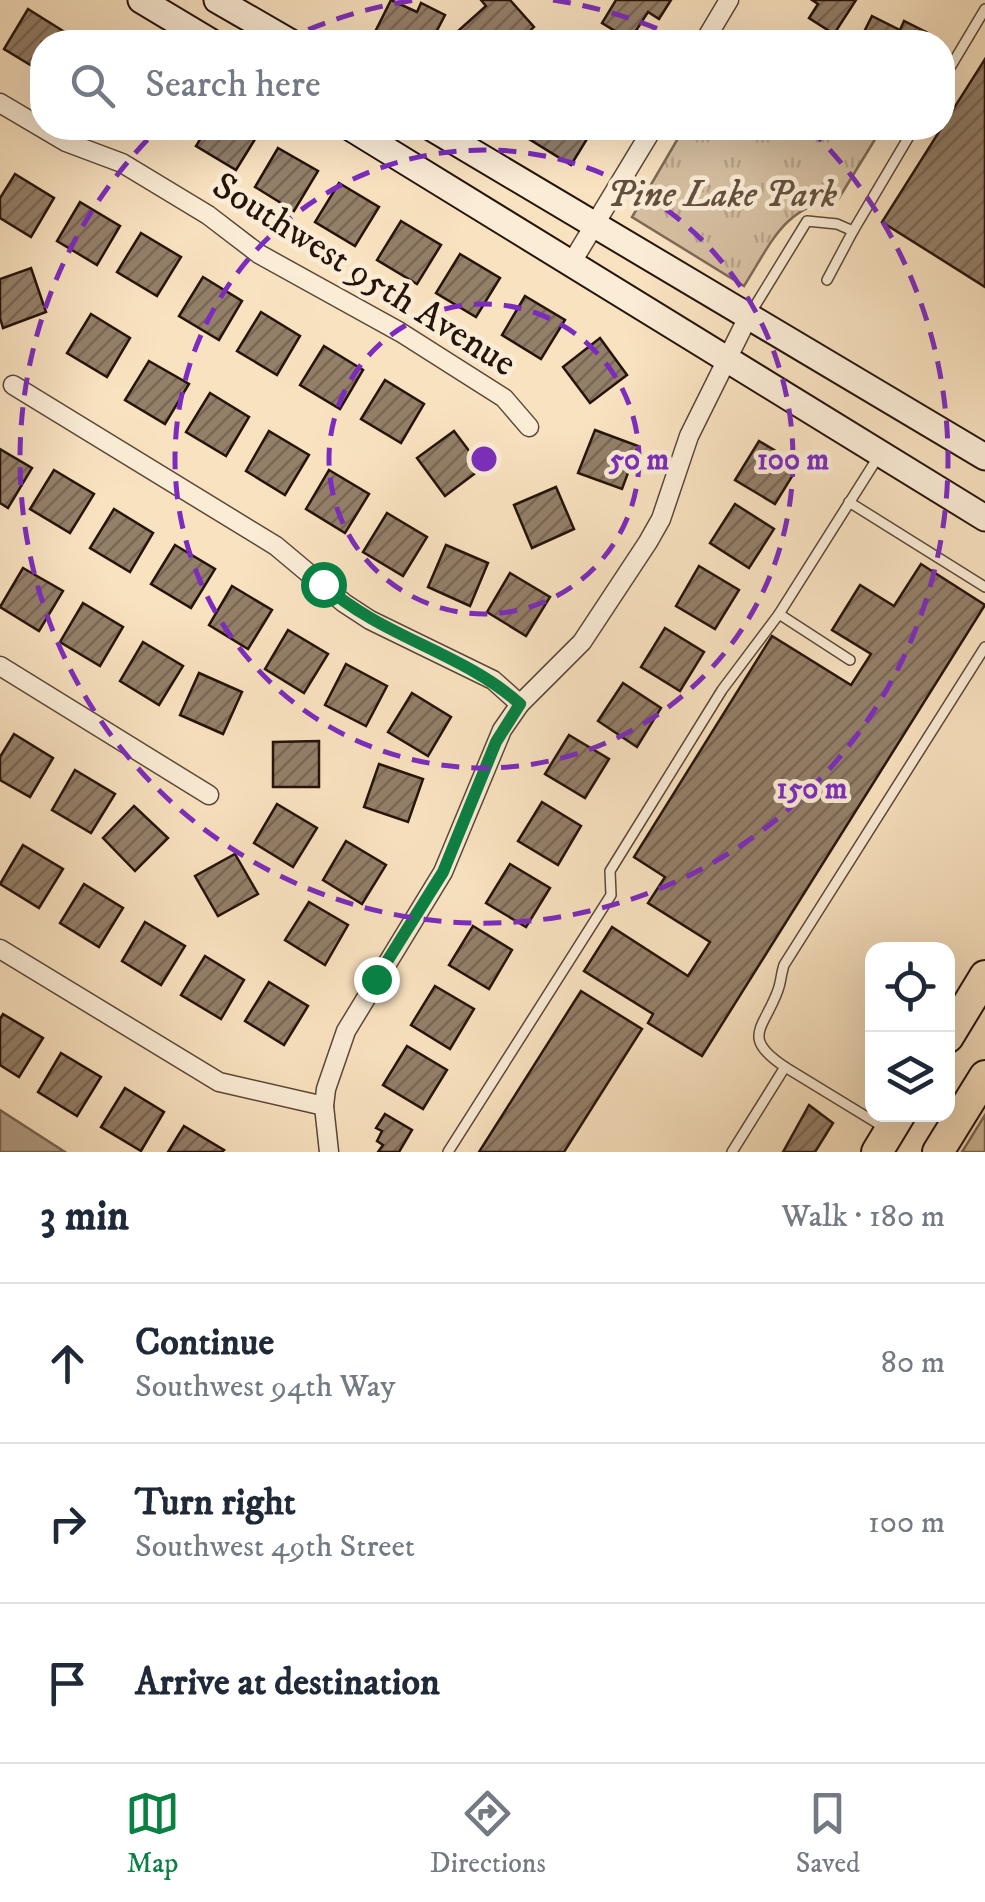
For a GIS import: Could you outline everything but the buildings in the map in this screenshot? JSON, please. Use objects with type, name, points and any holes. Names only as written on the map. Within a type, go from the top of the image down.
[{"type":"main road","points":[[141,0],[191,30]]},
{"type":"main road","points":[[217,0],[269,30]]},
{"type":"main road","points":[[371,140],[985,518]]},
{"type":"main road","points":[[452,140],[982,450]]},
{"type":"main road","points":[[951,1032],[985,976]]},
{"type":"main road","points":[[938,1152],[985,1076]]},
{"type":"street","points":[[711,30],[730,0]]},
{"type":"street","name":"Southwest 95th Avenue","points":[[0,103],[30,121]]},
{"type":"street","name":"Southwest 95th Avenue","points":[[63,140],[122,163],[208,215],[259,254],[400,332],[504,398],[529,426]]},
{"type":"street","points":[[572,262],[646,140]]},
{"type":"street","points":[[329,1152],[324,1106],[329,1074],[346,1031],[443,872],[496,742],[520,704],[582,642],[648,542],[689,436],[749,315]]},
{"type":"street","points":[[14,385],[276,546],[370,620],[494,680],[520,704]]},
{"type":"street","points":[[0,666],[209,795]]},
{"type":"street","points":[[0,949],[219,1082],[324,1106]]},
{"type":"lane","points":[[955,59],[985,10]]},
{"type":"lane","points":[[827,280],[907,140]]},
{"type":"lane","points":[[749,315],[806,221],[837,224],[853,231]]},
{"type":"lane","points":[[448,1152],[611,895],[610,871],[712,706],[779,614],[881,452]]},
{"type":"lane","points":[[850,502],[985,587]]},
{"type":"lane","points":[[779,614],[850,660]]},
{"type":"lane","points":[[889,1132],[765,1054],[758,1033],[784,966],[985,647]]},
{"type":"lane","points":[[732,1152],[785,1067]]},
{"type":"green space","name":"Pine Lake Park","points":[[677,140],[875,140],[839,198],[804,209],[792,218],[772,241],[744,286],[632,217]]},
{"type":"green space","points":[[985,1115],[985,1152],[962,1152]]},
{"type":"shaded area","points":[[0,1110],[65,1152],[0,1152]]},
{"type":"route","points":[[323,584],[370,620],[494,680],[520,704],[496,742],[443,872],[376,979]]}]
